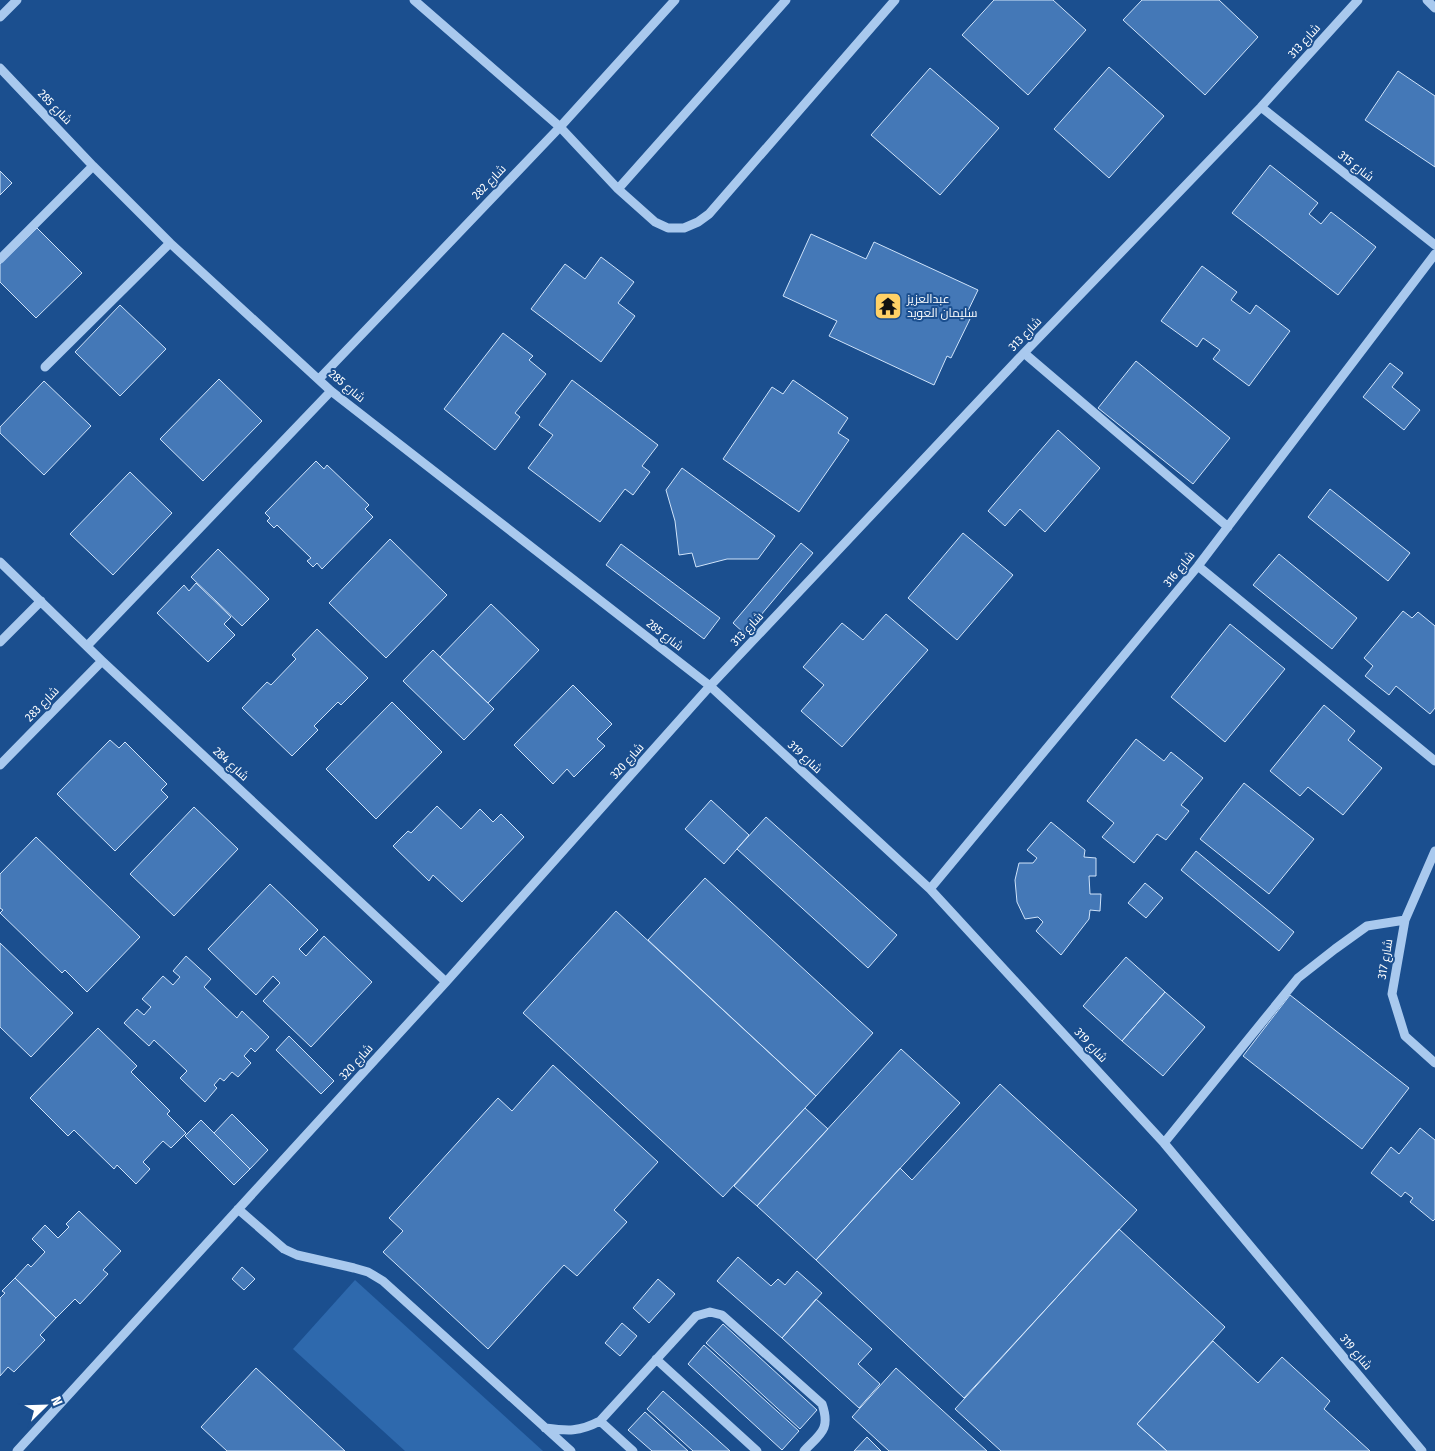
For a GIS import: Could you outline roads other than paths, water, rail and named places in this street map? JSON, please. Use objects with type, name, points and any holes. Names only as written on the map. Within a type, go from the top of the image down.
[{"type":"street","points":[[0,17],[17,0]]},
{"type":"street","points":[[414,0],[560,126],[618,189],[656,222],[668,228],[684,228],[710,214],[895,0]]},
{"type":"street","name":"شارع 282","points":[[318,379],[560,126],[675,0]]},
{"type":"street","points":[[618,189],[786,0]]},
{"type":"street","name":"شارع 313","points":[[710,686],[1024,353],[1261,107],[1358,0]]},
{"type":"street","points":[[1426,0],[1435,8]]},
{"type":"street","name":"شارع 285","points":[[0,68],[170,243],[331,391],[710,686]]},
{"type":"street","name":"شارع 315","points":[[1261,107],[1435,245]]},
{"type":"street","points":[[0,259],[94,166]]},
{"type":"street","points":[[45,368],[170,243]]},
{"type":"street","name":"شارع 316","points":[[930,889],[1198,566],[1435,254]]},
{"type":"street","points":[[1024,353],[1228,527]]},
{"type":"street","points":[[87,646],[331,391]]},
{"type":"street","name":"شارع 284","points":[[0,562],[102,661],[446,982]]},
{"type":"street","points":[[1198,566],[1435,761]]},
{"type":"street","points":[[0,642],[40,601]]},
{"type":"street","name":"شارع 283","points":[[0,765],[102,661]]},
{"type":"street","name":"شارع 319","points":[[710,686],[930,889],[1164,1143],[1422,1451]]},
{"type":"street","name":"شارع 320","points":[[17,1451],[446,982],[710,686]]},
{"type":"street","name":"شارع 317","points":[[1435,851],[1405,920],[1392,994],[1405,1036],[1435,1063]]},
{"type":"street","points":[[1164,1143],[1298,978],[1367,926],[1405,920]]},
{"type":"street","points":[[238,1209],[284,1249],[298,1255],[368,1272],[383,1281],[571,1451]]},
{"type":"street","points":[[545,1428],[571,1431],[586,1428],[600,1421],[696,1316],[710,1312],[722,1315],[822,1404],[826,1417],[824,1429],[804,1451]]},
{"type":"street","points":[[656,1359],[756,1451]]},
{"type":"street","points":[[600,1421],[633,1451]]},
{"type":"place","name":"عبدالعزيز سليمان العويد","points":[[888,306]]}]
